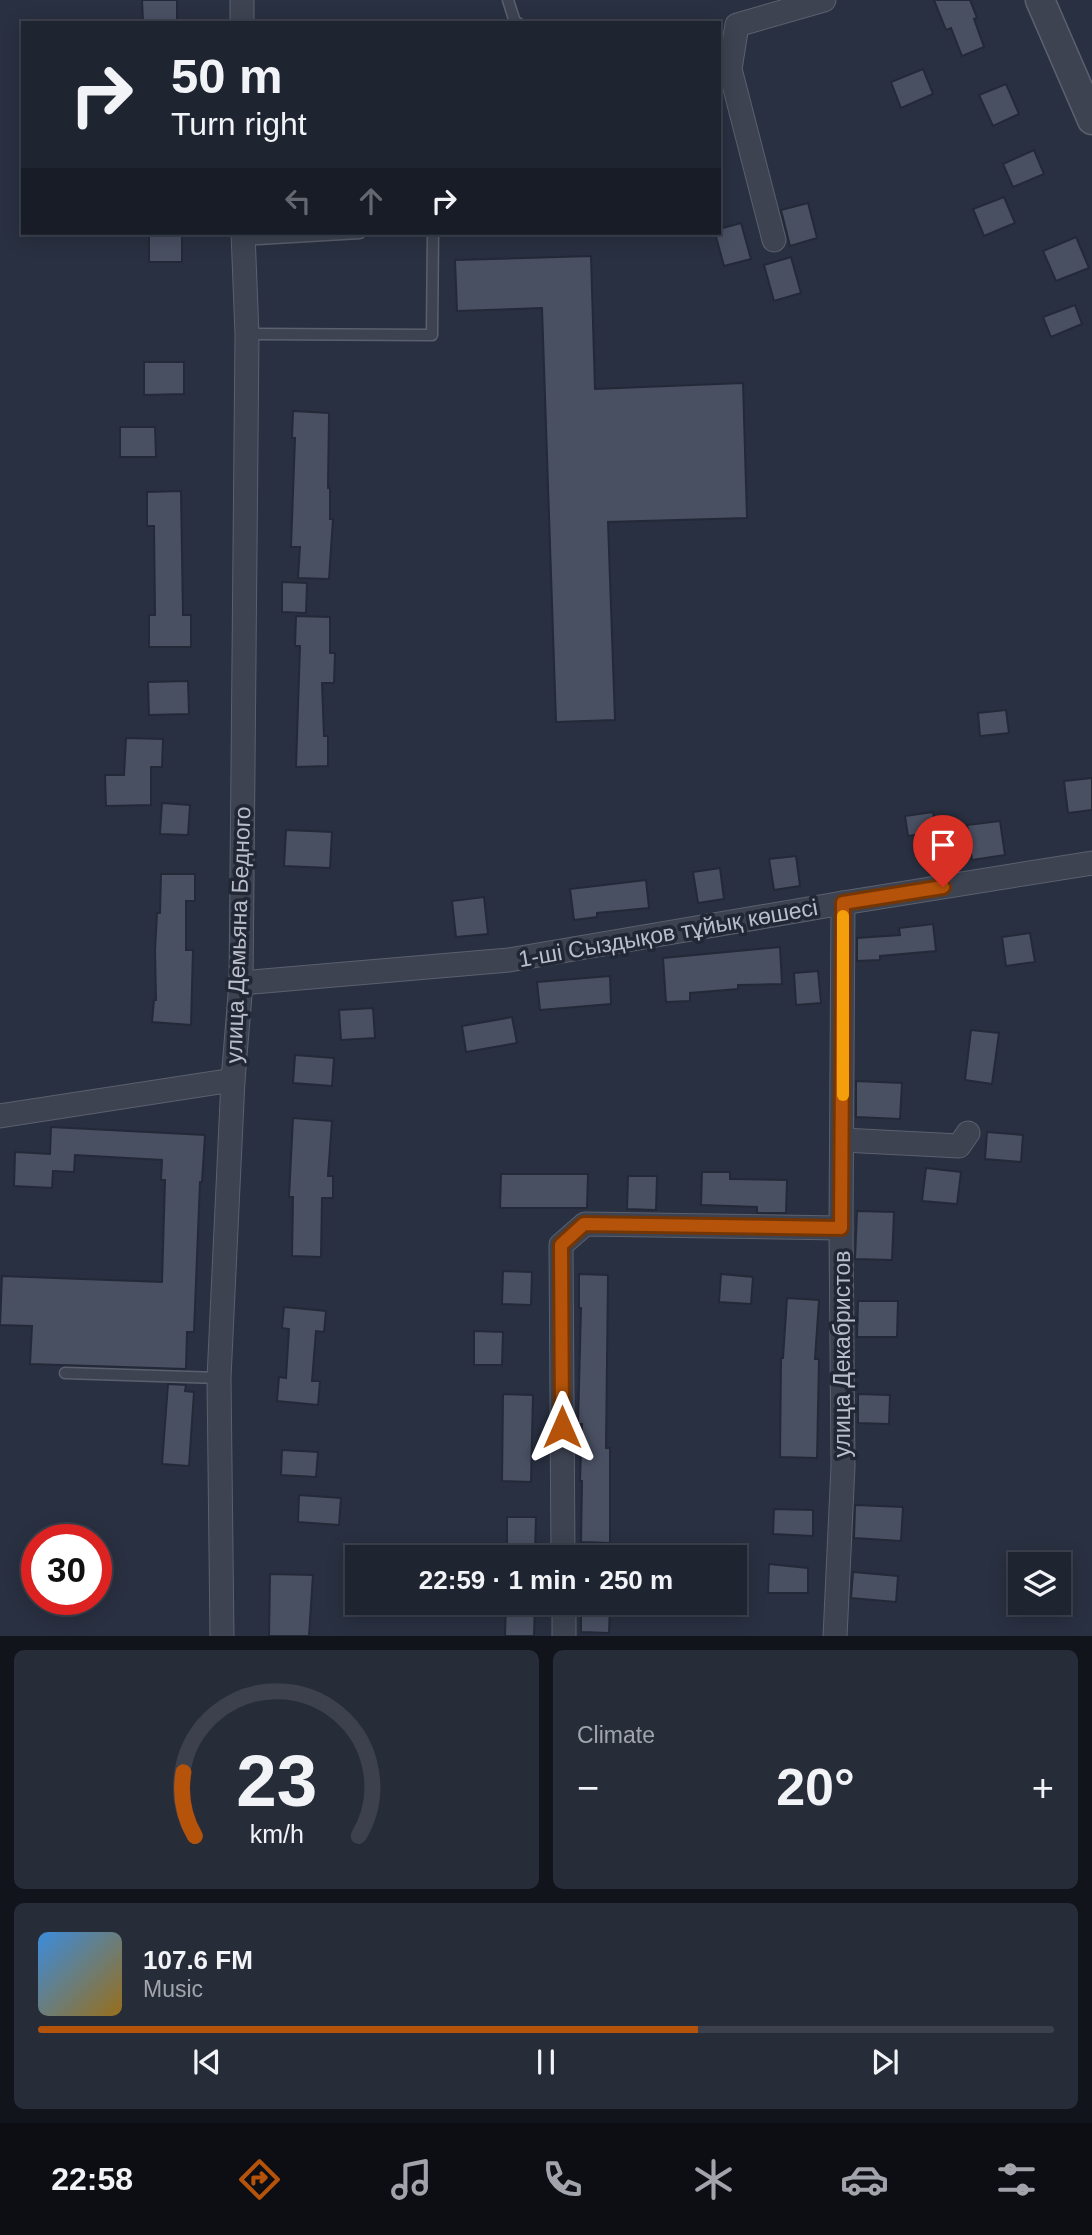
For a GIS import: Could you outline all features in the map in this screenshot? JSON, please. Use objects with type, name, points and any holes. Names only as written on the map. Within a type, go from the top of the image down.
[{"type":"street","points":[[242,0],[242,21]]},
{"type":"street","points":[[774,240],[730,69],[737,25],[824,0]]},
{"type":"street","points":[[1043,1],[1092,120]]},
{"type":"street","name":"улица Демьяна Бедного","points":[[222,1636],[219,1378],[233,1080],[241,983],[247,334],[243,236]]},
{"type":"street","name":"1-ші Сыздықов тұйық көшесі","points":[[241,983],[509,960],[1092,863]]},
{"type":"street","name":"улица Декабристов","points":[[835,1636],[843,1466],[843,903]]},
{"type":"street","points":[[0,1116],[233,1080]]},
{"type":"street","points":[[843,1140],[959,1146],[968,1133]]},
{"type":"street","points":[[563,1545],[561,1245],[584,1224],[841,1228]]},
{"type":"street","points":[[564,1615],[564,1636]]},
{"type":"lane","points":[[508,0],[515,21]]},
{"type":"lane","points":[[243,236],[282,235]]},
{"type":"lane","points":[[247,334],[432,335],[433,235]]},
{"type":"lane","points":[[65,1373],[219,1378]]},
{"type":"building","points":[[142,0],[177,0],[177,21],[143,21]]},
{"type":"building","points":[[934,0],[970,0],[984,47],[962,56],[951,28],[946,30]]},
{"type":"building","points":[[923,69],[933,94],[901,108],[891,82]]},
{"type":"building","points":[[1006,84],[1019,114],[993,126],[979,95]]},
{"type":"building","points":[[1034,150],[1044,174],[1013,187],[1003,164]]},
{"type":"building","points":[[1004,197],[1015,223],[984,236],[973,209]]},
{"type":"building","points":[[808,203],[817,238],[790,246],[781,210]]},
{"type":"building","points":[[741,223],[751,259],[724,266],[716,235],[721,235],[721,228]]},
{"type":"building","points":[[149,235],[182,235],[182,262],[149,262]]},
{"type":"building","points":[[1076,237],[1089,268],[1056,281],[1043,251]]},
{"type":"building","points":[[591,256],[595,389],[743,383],[747,518],[608,522],[615,720],[556,722],[542,308],[457,311],[455,260]]},
{"type":"building","points":[[791,257],[801,293],[774,301],[764,265]]},
{"type":"building","points":[[1075,305],[1082,324],[1051,337],[1043,317]]},
{"type":"building","points":[[144,362],[184,362],[184,394],[144,395]]},
{"type":"building","points":[[293,411],[329,413],[328,488],[330,519],[333,519],[329,579],[298,578],[300,547],[291,547],[295,438],[292,438]]},
{"type":"building","points":[[120,427],[155,427],[156,457],[120,457]]},
{"type":"building","points":[[181,491],[183,615],[191,615],[191,647],[149,647],[149,615],[155,615],[154,526],[147,526],[147,492]]},
{"type":"building","points":[[282,582],[307,583],[306,613],[282,612]]},
{"type":"building","points":[[296,616],[330,617],[330,653],[335,653],[334,683],[322,683],[324,736],[328,736],[328,766],[296,767],[300,646],[295,646]]},
{"type":"building","points":[[188,681],[189,714],[149,715],[148,682]]},
{"type":"building","points":[[1006,710],[1009,733],[980,736],[978,713]]},
{"type":"building","points":[[126,738],[163,739],[162,767],[151,767],[151,805],[106,806],[105,775],[124,775]]},
{"type":"building","points":[[1092,778],[1092,810],[1068,813],[1064,781]]},
{"type":"building","points":[[162,803],[190,805],[188,835],[160,834]]},
{"type":"building","points":[[933,812],[936,832],[908,836],[905,816]]},
{"type":"building","points":[[1000,821],[1005,855],[972,860],[967,825]]},
{"type":"building","points":[[286,830],[332,832],[330,868],[284,866]]},
{"type":"building","points":[[796,856],[800,886],[774,890],[769,859]]},
{"type":"building","points":[[720,868],[724,899],[698,903],[693,872]]},
{"type":"building","points":[[161,874],[195,874],[195,901],[186,901],[186,950],[193,950],[191,1025],[152,1022],[156,1000],[155,950]]},
{"type":"building","points":[[646,880],[649,908],[597,913],[597,917],[574,920],[570,889]]},
{"type":"building","points":[[484,897],[488,934],[456,937],[452,901]]},
{"type":"building","points":[[933,924],[936,951],[857,961],[857,938],[900,935],[899,928]]},
{"type":"building","points":[[1030,933],[1035,962],[1006,966],[1002,937]]},
{"type":"building","points":[[780,947],[782,984],[738,985],[738,989],[690,993],[690,1001],[666,1002],[663,958]]},
{"type":"building","points":[[818,971],[821,1003],[796,1005],[794,973]]},
{"type":"building","points":[[610,976],[611,1004],[540,1010],[537,982]]},
{"type":"building","points":[[373,1008],[375,1038],[341,1040],[339,1010]]},
{"type":"building","points":[[512,1017],[517,1043],[466,1052],[462,1026]]},
{"type":"building","points":[[971,1030],[999,1033],[992,1084],[965,1080]]},
{"type":"building","points":[[295,1055],[334,1058],[332,1086],[293,1083]]},
{"type":"building","points":[[856,1081],[902,1083],[900,1119],[856,1117]]},
{"type":"building","points":[[293,1118],[332,1121],[328,1176],[333,1176],[333,1198],[322,1198],[321,1257],[292,1256],[293,1197],[289,1197]]},
{"type":"building","points":[[51,1127],[205,1135],[200,1182],[194,1332],[187,1332],[186,1369],[30,1364],[32,1326],[0,1325],[2,1276],[162,1282],[165,1180],[161,1180],[162,1160],[75,1155],[74,1172],[53,1171],[52,1188],[14,1186],[15,1152],[50,1154]]},
{"type":"building","points":[[987,1132],[1023,1135],[1021,1162],[985,1159]]},
{"type":"building","points":[[926,1168],[961,1172],[957,1204],[922,1201]]},
{"type":"building","points":[[702,1172],[730,1172],[730,1179],[787,1180],[786,1213],[757,1213],[757,1207],[701,1205]]},
{"type":"building","points":[[501,1174],[588,1174],[587,1208],[500,1208]]},
{"type":"building","points":[[628,1176],[657,1176],[656,1210],[627,1209]]},
{"type":"building","points":[[857,1211],[894,1212],[892,1260],[855,1259]]},
{"type":"building","points":[[503,1271],[532,1272],[531,1305],[502,1304]]},
{"type":"building","points":[[579,1274],[608,1275],[606,1448],[610,1448],[610,1543],[581,1542],[582,1424],[578,1424],[581,1308]]},
{"type":"building","points":[[721,1274],[753,1277],[751,1304],[719,1302]]},
{"type":"building","points":[[787,1298],[819,1300],[815,1359],[819,1359],[817,1458],[780,1457],[781,1358]]},
{"type":"building","points":[[858,1301],[898,1301],[897,1337],[857,1337]]},
{"type":"building","points":[[284,1307],[326,1311],[324,1332],[316,1331],[312,1381],[320,1381],[318,1405],[277,1401],[279,1377],[286,1378],[289,1329],[282,1328]]},
{"type":"building","points":[[474,1331],[503,1332],[502,1365],[474,1365]]},
{"type":"building","points":[[168,1384],[186,1385],[185,1391],[194,1392],[189,1466],[162,1464]]},
{"type":"building","points":[[503,1394],[533,1395],[531,1482],[502,1481]]},
{"type":"building","points":[[858,1394],[890,1395],[889,1424],[858,1423]]},
{"type":"building","points":[[282,1450],[318,1452],[316,1477],[281,1475]]},
{"type":"building","points":[[299,1495],[341,1498],[339,1525],[298,1522]]},
{"type":"building","points":[[855,1505],[903,1507],[901,1541],[854,1538]]},
{"type":"building","points":[[774,1509],[813,1510],[813,1536],[773,1534]]},
{"type":"building","points":[[507,1517],[536,1517],[535,1545],[507,1545]]},
{"type":"building","points":[[769,1564],[808,1568],[808,1593],[768,1593]]},
{"type":"building","points":[[853,1572],[898,1576],[896,1602],[851,1598]]},
{"type":"building","points":[[270,1574],[313,1575],[309,1636],[269,1636]]},
{"type":"building","points":[[506,1615],[535,1615],[534,1636],[505,1636]]},
{"type":"building","points":[[581,1615],[610,1615],[609,1633],[581,1632]]},
{"type":"slow traffic","points":[[843,916],[843,1095]]},
{"type":"route","points":[[562,1427],[561,1245],[584,1224],[841,1228],[843,903],[943,887]]}]
